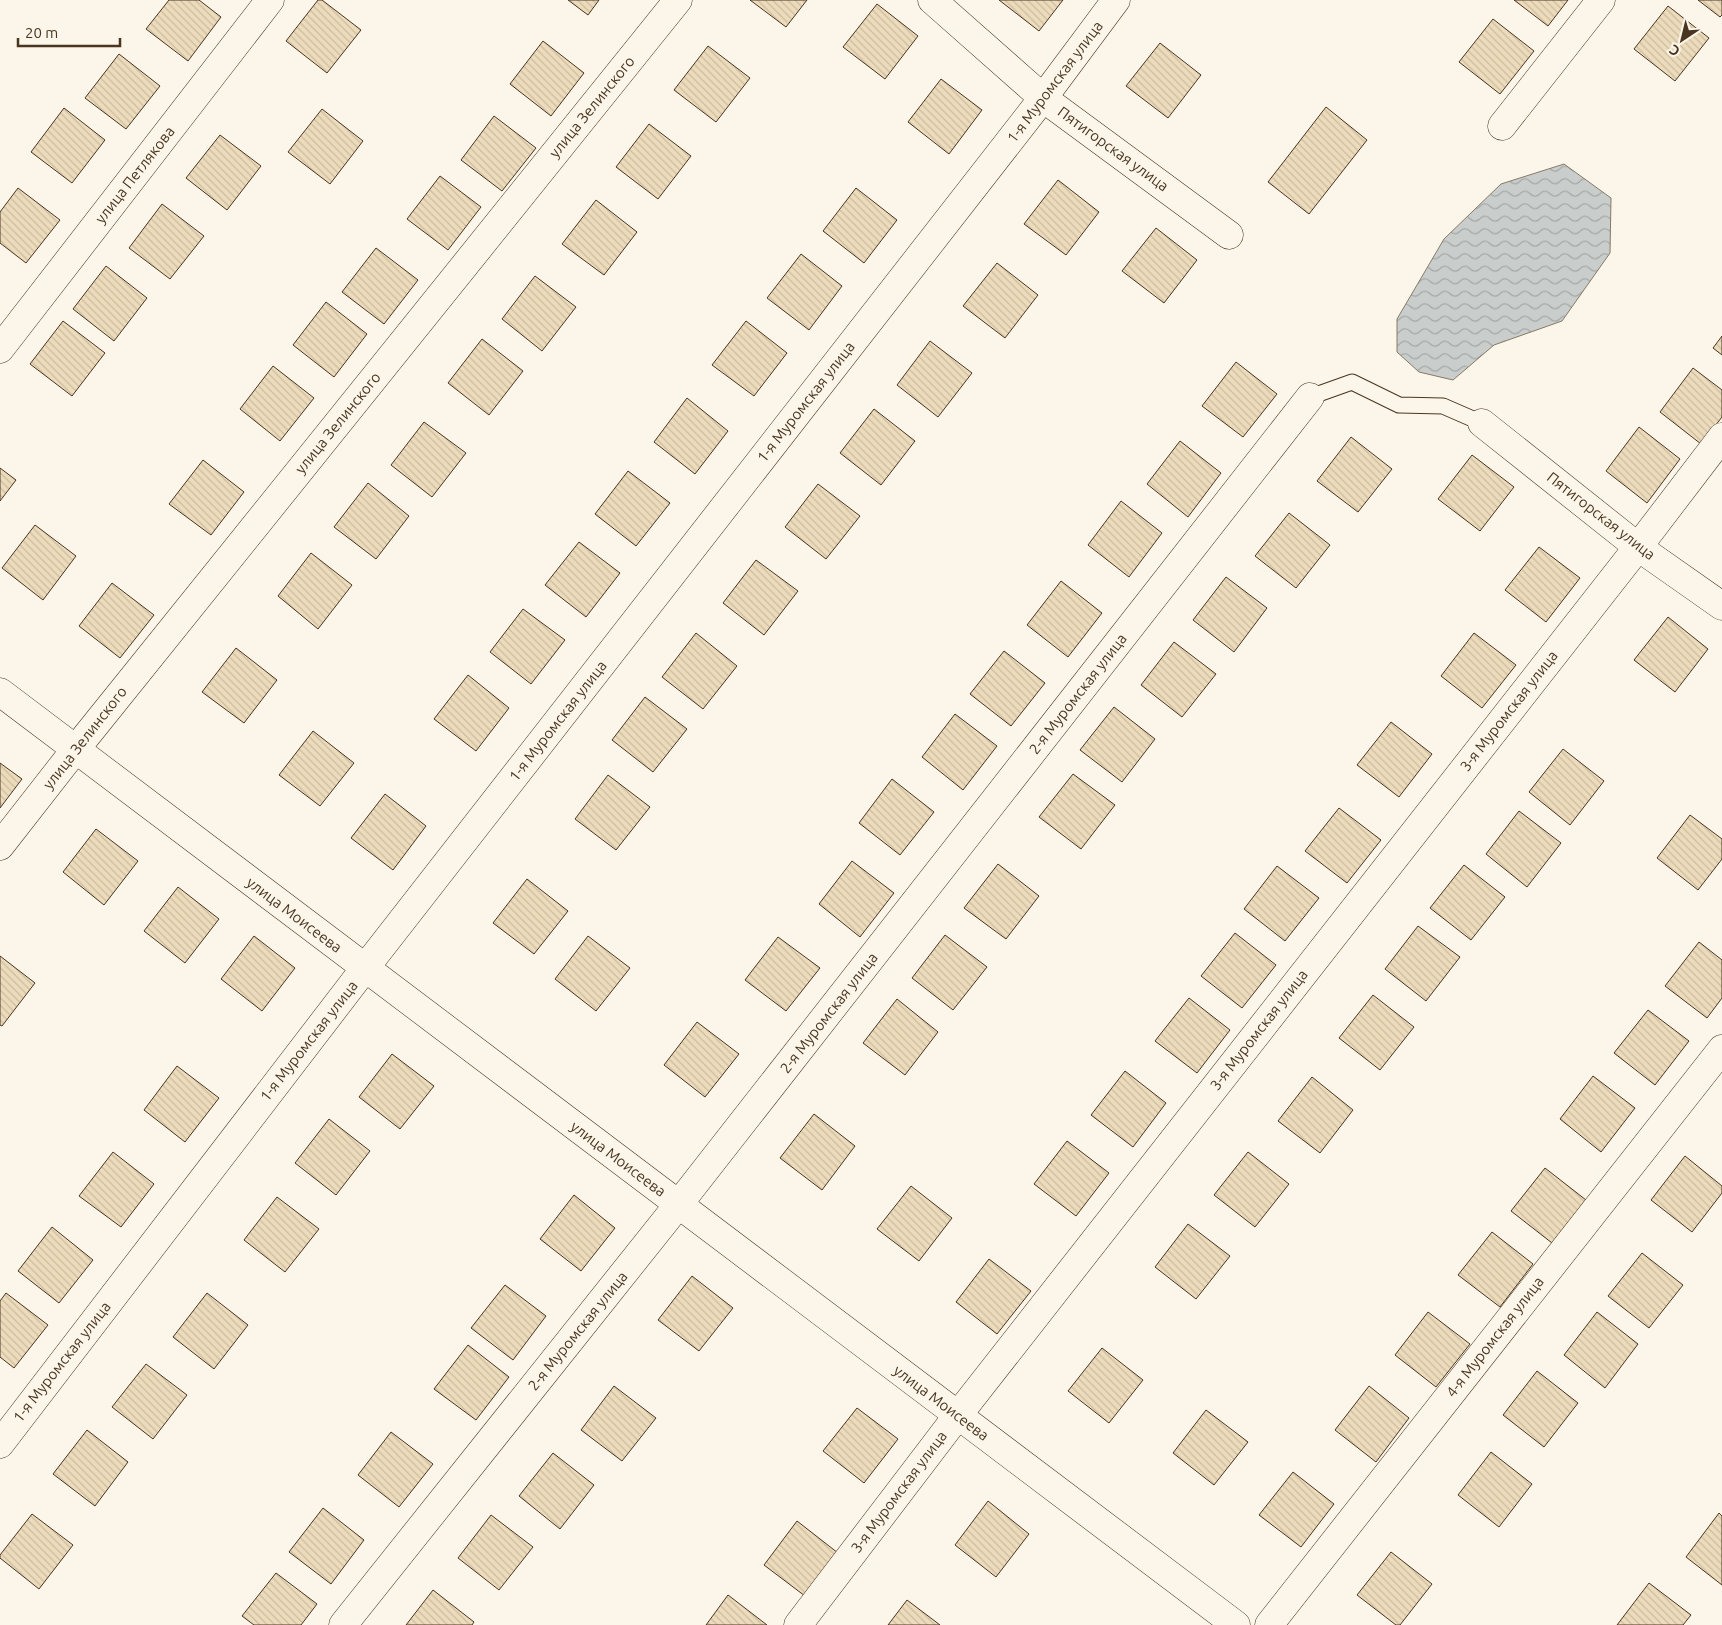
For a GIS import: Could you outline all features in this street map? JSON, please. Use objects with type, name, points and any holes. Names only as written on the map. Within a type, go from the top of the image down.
[{"type":"street","name":"улица Петлякова","points":[[0,349],[270,0]]},
{"type":"street","name":"улица Зелинского","points":[[0,846],[75,750],[678,0]]},
{"type":"street","name":"Пятигорская улица","points":[[932,0],[1043,98],[1229,235]]},
{"type":"street","name":"1-я Муромская улица","points":[[0,1444],[365,968],[1043,98],[1116,0]]},
{"type":"street","points":[[1502,126],[1601,0]]},
{"type":"street","name":"2-я Муромская улица","points":[[343,1625],[678,1205],[1310,397]]},
{"type":"street","name":"Пятигорская улица","points":[[1482,423],[1638,547],[1722,606]]},
{"type":"street","name":"3-я Муромская улица","points":[[798,1625],[958,1415],[1638,547],[1722,437]]},
{"type":"street","name":"улица Моисеева","points":[[0,692],[1236,1625]]},
{"type":"street","name":"4-я Муромская улица","points":[[1269,1625],[1722,1049]]},
{"type":"lane","points":[[1310,397],[1352,382],[1399,405],[1443,406],[1482,423]]},
{"type":"water","points":[[1564,164],[1611,198],[1610,253],[1562,321],[1494,345],[1453,380],[1419,372],[1397,352],[1397,319],[1444,239],[1501,184]]},
{"type":"building","points":[[169,0],[199,0],[221,17],[188,61],[146,29]]},
{"type":"building","points":[[318,0],[322,0],[361,30],[327,73],[286,41]]},
{"type":"building","points":[[568,0],[599,0],[588,15]]},
{"type":"building","points":[[750,0],[807,0],[786,27]]},
{"type":"building","points":[[999,0],[1063,0],[1039,31]]},
{"type":"building","points":[[1514,0],[1568,0],[1548,26]]},
{"type":"building","points":[[1698,0],[1722,0],[1722,15],[1720,17]]},
{"type":"building","points":[[877,4],[918,36],[885,79],[843,47]]},
{"type":"building","points":[[1668,6],[1709,38],[1675,81],[1634,49]]},
{"type":"building","points":[[1493,19],[1534,51],[1500,94],[1459,62]]},
{"type":"building","points":[[543,41],[584,73],[551,116],[510,84]]},
{"type":"building","points":[[1160,43],[1201,75],[1168,118],[1126,86]]},
{"type":"building","points":[[708,46],[750,78],[716,122],[674,90]]},
{"type":"building","points":[[119,54],[160,86],[126,129],[85,98]]},
{"type":"building","points":[[941,79],[982,110],[949,154],[908,122]]},
{"type":"building","points":[[1326,107],[1367,140],[1309,214],[1268,182]]},
{"type":"building","points":[[64,108],[105,140],[72,183],[31,152]]},
{"type":"building","points":[[322,109],[363,141],[330,184],[288,152]]},
{"type":"building","points":[[494,116],[536,148],[502,191],[461,160]]},
{"type":"building","points":[[649,124],[691,156],[658,199],[616,167]]},
{"type":"building","points":[[220,135],[261,166],[227,210],[186,178]]},
{"type":"building","points":[[440,176],[481,207],[448,250],[407,219]]},
{"type":"building","points":[[1058,180],[1099,212],[1066,255],[1024,224]]},
{"type":"building","points":[[18,188],[60,220],[26,263],[0,243],[0,212]]},
{"type":"building","points":[[856,188],[897,220],[864,263],[823,231]]},
{"type":"building","points":[[596,200],[637,232],[604,275],[562,244]]},
{"type":"building","points":[[162,204],[204,236],[170,279],[129,248]]},
{"type":"building","points":[[1156,228],[1197,260],[1164,303],[1122,271]]},
{"type":"building","points":[[376,248],[418,280],[384,324],[342,292]]},
{"type":"building","points":[[801,254],[842,286],[809,330],[767,298]]},
{"type":"building","points":[[997,263],[1038,295],[1005,338],[963,306]]},
{"type":"building","points":[[106,266],[147,298],[114,341],[73,309]]},
{"type":"building","points":[[535,276],[576,307],[542,351],[502,319]]},
{"type":"building","points":[[326,302],[367,334],[334,377],[293,345]]},
{"type":"building","points":[[63,321],[105,353],[72,396],[30,364]]},
{"type":"building","points":[[746,321],[787,353],[754,396],[712,365]]},
{"type":"building","points":[[1722,336],[1722,355],[1713,348]]},
{"type":"building","points":[[482,339],[523,371],[489,415],[448,383]]},
{"type":"building","points":[[930,341],[972,373],[938,417],[897,385]]},
{"type":"building","points":[[1236,362],[1277,394],[1243,437],[1202,406]]},
{"type":"building","points":[[273,366],[314,398],[280,441],[240,409]]},
{"type":"building","points":[[1693,368],[1722,390],[1722,417],[1701,444],[1660,412]]},
{"type":"building","points":[[687,398],[728,431],[695,474],[654,442]]},
{"type":"building","points":[[874,409],[915,441],[881,485],[840,453]]},
{"type":"building","points":[[424,422],[466,453],[432,497],[391,465]]},
{"type":"building","points":[[1639,427],[1680,459],[1647,503],[1606,471]]},
{"type":"building","points":[[1351,437],[1392,469],[1358,512],[1317,481]]},
{"type":"building","points":[[1180,441],[1221,473],[1188,517],[1147,484]]},
{"type":"building","points":[[1472,455],[1514,487],[1480,531],[1438,499]]},
{"type":"building","points":[[203,460],[244,492],[211,535],[169,504]]},
{"type":"building","points":[[0,468],[16,480],[0,501]]},
{"type":"building","points":[[628,471],[670,503],[636,546],[595,514]]},
{"type":"building","points":[[368,483],[409,516],[376,559],[334,527]]},
{"type":"building","points":[[818,484],[860,516],[826,559],[785,527]]},
{"type":"building","points":[[1121,501],[1162,533],[1129,577],[1088,545]]},
{"type":"building","points":[[1289,513],[1330,545],[1296,588],[1255,556]]},
{"type":"building","points":[[35,525],[76,556],[43,600],[2,568]]},
{"type":"building","points":[[579,542],[620,573],[586,617],[545,585]]},
{"type":"building","points":[[1539,547],[1580,578],[1546,622],[1505,590]]},
{"type":"building","points":[[311,553],[352,585],[318,629],[278,596]]},
{"type":"building","points":[[756,560],[798,591],[764,635],[723,603]]},
{"type":"building","points":[[1226,577],[1267,608],[1234,652],[1193,620]]},
{"type":"building","points":[[1061,581],[1102,613],[1068,657],[1027,625]]},
{"type":"building","points":[[112,583],[154,615],[120,658],[79,626]]},
{"type":"building","points":[[523,609],[565,640],[531,684],[490,652]]},
{"type":"building","points":[[1668,617],[1708,649],[1675,692],[1634,660]]},
{"type":"building","points":[[696,633],[737,666],[703,709],[662,677]]},
{"type":"building","points":[[1474,633],[1516,665],[1482,708],[1441,676]]},
{"type":"building","points":[[1174,642],[1216,674],[1182,717],[1141,685]]},
{"type":"building","points":[[236,648],[277,680],[244,723],[202,692]]},
{"type":"building","points":[[1004,651],[1045,683],[1011,726],[970,694]]},
{"type":"building","points":[[468,675],[509,708],[476,751],[434,719]]},
{"type":"building","points":[[645,697],[687,729],[653,772],[612,740]]},
{"type":"building","points":[[1114,707],[1155,739],[1122,782],[1080,750]]},
{"type":"building","points":[[955,714],[997,746],[963,790],[922,757]]},
{"type":"building","points":[[1391,722],[1432,754],[1399,797],[1357,765]]},
{"type":"building","points":[[313,731],[354,763],[320,806],[279,775]]},
{"type":"building","points":[[1563,749],[1604,781],[1570,825],[1529,792]]},
{"type":"building","points":[[0,763],[22,779],[0,808]]},
{"type":"building","points":[[1073,774],[1115,805],[1081,849],[1039,817]]},
{"type":"building","points":[[608,775],[650,807],[616,850],[575,819]]},
{"type":"building","points":[[892,779],[934,812],[900,855],[859,823]]},
{"type":"building","points":[[385,794],[426,826],[393,870],[351,838]]},
{"type":"building","points":[[1339,808],[1381,840],[1347,883],[1305,851]]},
{"type":"building","points":[[1519,811],[1561,843],[1527,887],[1486,854]]},
{"type":"building","points":[[1690,815],[1722,839],[1722,859],[1698,890],[1657,858]]},
{"type":"building","points":[[96,829],[138,861],[104,905],[63,872]]},
{"type":"building","points":[[852,861],[894,893],[860,937],[819,904]]},
{"type":"building","points":[[998,864],[1039,896],[1006,939],[964,908]]},
{"type":"building","points":[[1464,865],[1505,897],[1471,940],[1430,908]]},
{"type":"building","points":[[1277,866],[1319,898],[1285,941],[1244,909]]},
{"type":"building","points":[[527,879],[568,911],[534,954],[493,923]]},
{"type":"building","points":[[178,887],[219,919],[185,963],[144,931]]},
{"type":"building","points":[[1418,926],[1460,957],[1426,1001],[1385,969]]},
{"type":"building","points":[[1235,933],[1276,965],[1242,1008],[1201,976]]},
{"type":"building","points":[[945,935],[987,967],[953,1010],[912,978]]},
{"type":"building","points":[[254,936],[295,968],[262,1011],[221,979]]},
{"type":"building","points":[[588,936],[630,968],[596,1011],[555,979]]},
{"type":"building","points":[[778,937],[820,968],[786,1011],[745,980]]},
{"type":"building","points":[[1699,942],[1722,960],[1722,998],[1707,1018],[1665,986]]},
{"type":"building","points":[[0,956],[35,983],[2,1026],[0,1025]]},
{"type":"building","points":[[1373,995],[1414,1027],[1380,1070],[1339,1038]]},
{"type":"building","points":[[1189,998],[1230,1030],[1197,1073],[1155,1041]]},
{"type":"building","points":[[897,999],[938,1032],[905,1075],[863,1043]]},
{"type":"building","points":[[1648,1010],[1689,1041],[1655,1085],[1614,1053]]},
{"type":"building","points":[[697,1022],[739,1054],[705,1097],[664,1065]]},
{"type":"building","points":[[392,1054],[434,1086],[400,1129],[359,1097]]},
{"type":"building","points":[[177,1066],[219,1098],[185,1142],[144,1110]]},
{"type":"building","points":[[1125,1071],[1166,1103],[1133,1147],[1091,1115]]},
{"type":"building","points":[[1593,1076],[1635,1108],[1601,1152],[1560,1119]]},
{"type":"building","points":[[1312,1077],[1353,1110],[1320,1153],[1278,1121]]},
{"type":"building","points":[[814,1114],[855,1146],[822,1190],[780,1158]]},
{"type":"building","points":[[329,1119],[370,1151],[336,1195],[295,1163]]},
{"type":"building","points":[[1067,1141],[1109,1173],[1076,1216],[1034,1184]]},
{"type":"building","points":[[113,1152],[154,1184],[121,1227],[79,1196]]},
{"type":"building","points":[[1248,1152],[1289,1184],[1255,1227],[1214,1195]]},
{"type":"building","points":[[1685,1156],[1722,1186],[1722,1193],[1692,1232],[1651,1200]]},
{"type":"building","points":[[1545,1168],[1586,1200],[1552,1243],[1511,1211]]},
{"type":"building","points":[[911,1186],[952,1218],[919,1261],[877,1229]]},
{"type":"building","points":[[574,1195],[615,1228],[581,1271],[540,1239]]},
{"type":"building","points":[[277,1197],[319,1229],[285,1272],[244,1240]]},
{"type":"building","points":[[1188,1224],[1230,1256],[1196,1299],[1155,1267]]},
{"type":"building","points":[[52,1227],[93,1260],[59,1303],[18,1271]]},
{"type":"building","points":[[1492,1232],[1533,1264],[1500,1307],[1458,1275]]},
{"type":"building","points":[[1642,1253],[1683,1285],[1649,1328],[1608,1296]]},
{"type":"building","points":[[989,1259],[1031,1291],[997,1334],[956,1302]]},
{"type":"building","points":[[692,1276],[733,1308],[699,1351],[658,1320]]},
{"type":"building","points":[[505,1285],[546,1316],[513,1360],[471,1328]]},
{"type":"building","points":[[6,1293],[48,1325],[14,1368],[0,1357],[0,1301]]},
{"type":"building","points":[[207,1293],[248,1325],[214,1369],[173,1337]]},
{"type":"building","points":[[1428,1312],[1470,1344],[1436,1387],[1395,1355]]},
{"type":"building","points":[[1597,1312],[1638,1344],[1605,1388],[1564,1355]]},
{"type":"building","points":[[468,1345],[509,1377],[476,1420],[434,1389]]},
{"type":"building","points":[[1102,1348],[1143,1380],[1109,1423],[1068,1391]]},
{"type":"building","points":[[146,1364],[187,1395],[153,1439],[112,1407]]},
{"type":"building","points":[[1537,1371],[1578,1403],[1544,1447],[1503,1415]]},
{"type":"building","points":[[614,1386],[656,1418],[622,1461],[581,1430]]},
{"type":"building","points":[[1369,1386],[1409,1418],[1376,1462],[1335,1430]]},
{"type":"building","points":[[857,1408],[898,1439],[864,1483],[823,1451]]},
{"type":"building","points":[[1206,1410],[1248,1442],[1214,1485],[1173,1453]]},
{"type":"building","points":[[87,1430],[128,1462],[95,1506],[53,1474]]},
{"type":"building","points":[[391,1432],[433,1464],[399,1507],[358,1475]]},
{"type":"building","points":[[1491,1452],[1532,1484],[1499,1527],[1458,1495]]},
{"type":"building","points":[[553,1453],[594,1485],[560,1529],[519,1496]]},
{"type":"building","points":[[1293,1472],[1334,1504],[1301,1547],[1259,1515]]},
{"type":"building","points":[[988,1501],[1029,1534],[996,1577],[955,1545]]},
{"type":"building","points":[[323,1508],[364,1540],[331,1584],[289,1552]]},
{"type":"building","points":[[1719,1513],[1722,1516],[1722,1585],[1686,1557]]},
{"type":"building","points":[[32,1514],[73,1545],[39,1589],[0,1558],[0,1555]]},
{"type":"building","points":[[491,1515],[533,1547],[499,1590],[458,1558]]},
{"type":"building","points":[[797,1521],[838,1553],[805,1596],[764,1565]]},
{"type":"building","points":[[1391,1552],[1432,1584],[1400,1625],[1396,1625],[1357,1595]]},
{"type":"building","points":[[276,1573],[317,1604],[301,1625],[254,1625],[242,1616]]},
{"type":"building","points":[[1649,1583],[1691,1615],[1683,1625],[1617,1625]]},
{"type":"building","points":[[433,1590],[474,1622],[472,1625],[406,1625]]},
{"type":"building","points":[[728,1595],[767,1625],[706,1625]]},
{"type":"building","points":[[907,1600],[940,1625],[888,1625]]}]
